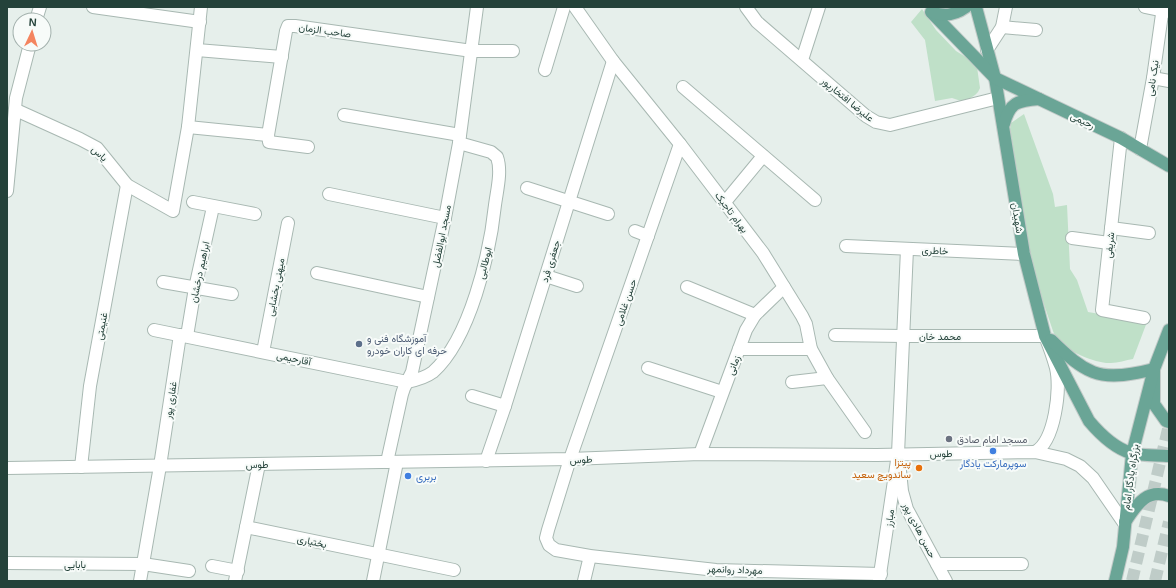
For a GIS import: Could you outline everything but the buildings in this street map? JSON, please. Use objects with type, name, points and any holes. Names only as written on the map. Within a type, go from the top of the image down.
[{"type":"main road","points":[[929,9],[940,15],[949,15],[958,13],[966,7]]},
{"type":"main road","name":"شهیدان","points":[[976,7],[995,78],[1024,254],[1045,336],[1089,421],[1098,432],[1110,442],[1132,454]]},
{"type":"main road","points":[[929,9],[995,78]]},
{"type":"main road","name":"رحیمی","points":[[995,78],[1121,138],[1169,166]]},
{"type":"main road","points":[[1003,128],[1007,113],[1012,106],[1018,102],[1039,99]]},
{"type":"main road","name":"بزرگراه یادگار امام","points":[[1115,581],[1123,547],[1124,523],[1132,454],[1154,369],[1169,330]]},
{"type":"main road","points":[[1045,336],[1073,360],[1094,372],[1111,375],[1127,374],[1154,369],[1154,404],[1166,421],[1169,422]]},
{"type":"main road","points":[[1132,454],[1169,456]]},
{"type":"main road","points":[[1124,523],[1138,503],[1146,498],[1159,493],[1169,496]]},
{"type":"street","points":[[93,7],[200,22]]},
{"type":"street","points":[[201,7],[188,127],[268,135],[268,142],[308,147]]},
{"type":"street","name":"مسجد ابوالفضل","points":[[372,581],[378,555],[402,394],[412,372],[445,218],[459,139],[477,7]]},
{"type":"street","points":[[545,70],[564,7]]},
{"type":"street","name":"بهرام تاجیک","points":[[575,7],[613,61],[680,144],[763,254],[799,309],[806,324],[811,349],[827,378],[865,432]]},
{"type":"street","name":"علیرضا افتخارپور","points":[[746,7],[757,22],[866,116],[876,122],[890,125],[998,98]]},
{"type":"street","points":[[987,50],[1002,27],[1006,7]]},
{"type":"street","points":[[1144,7],[1165,10]]},
{"type":"street","points":[[802,60],[817,8]]},
{"type":"street","name":"نیک نامی","points":[[1140,149],[1165,10]]},
{"type":"street","name":"صاحب الزمان","points":[[268,135],[286,30],[288,26],[472,51]]},
{"type":"street","points":[[1002,27],[1036,30]]},
{"type":"street","points":[[196,50],[282,57]]},
{"type":"street","points":[[472,51],[513,51]]},
{"type":"street","points":[[7,192],[13,99],[28,52]]},
{"type":"street","name":"جعفری فرد","points":[[486,461],[546,276],[613,61]]},
{"type":"street","points":[[1153,78],[1169,81]]},
{"type":"street","points":[[683,87],[815,200]]},
{"type":"street","name":"یاس","points":[[13,99],[97,148],[127,186],[173,211],[188,127]]},
{"type":"street","points":[[344,115],[459,139]]},
{"type":"street","name":"شریفی","points":[[1121,138],[1102,310],[1144,318]]},
{"type":"street","name":"ابوطالبی","points":[[408,382],[420,379],[432,372],[452,349],[474,302],[492,232],[499,169],[497,157],[491,152],[459,139]]},
{"type":"street","name":"حسن غلامی","points":[[590,556],[556,550],[549,545],[546,538],[570,459],[680,144]]},
{"type":"street","points":[[725,202],[763,156]]},
{"type":"street","name":"غنیمتی","points":[[81,467],[90,386],[127,186]]},
{"type":"street","points":[[527,188],[608,214]]},
{"type":"street","points":[[329,194],[445,218]]},
{"type":"street","points":[[193,202],[255,214]]},
{"type":"street","name":"ابراهیم درخشان","points":[[183,335],[196,288],[213,207]]},
{"type":"street","name":"میهنی بخشایی","points":[[263,352],[288,223]]},
{"type":"street","points":[[1111,228],[1149,233]]},
{"type":"street","points":[[635,231],[648,236]]},
{"type":"street","points":[[1072,238],[1109,243]]},
{"type":"street","name":"خاطری","points":[[846,246],[1024,254]]},
{"type":"street","points":[[898,454],[907,249]]},
{"type":"street","points":[[317,273],[428,296]]},
{"type":"street","points":[[546,276],[577,286]]},
{"type":"street","points":[[163,282],[232,294]]},
{"type":"street","name":"زمانی","points":[[700,454],[746,330],[756,315],[784,286]]},
{"type":"street","points":[[687,287],[756,315]]},
{"type":"street","name":"آقارحیمی","points":[[154,330],[408,382]]},
{"type":"street","name":"محمد خان","points":[[835,334],[903,336],[1045,336]]},
{"type":"street","name":"غفاری پور","points":[[140,581],[183,335]]},
{"type":"street","points":[[1035,452],[1041,448],[1050,432],[1056,407],[1058,386],[1056,369],[1045,336]]},
{"type":"street","points":[[739,348],[811,349]]},
{"type":"street","points":[[648,368],[722,392]]},
{"type":"street","points":[[792,382],[827,378]]},
{"type":"street","points":[[472,396],[504,406]]},
{"type":"street","name":"طوس","points":[[7,468],[486,461],[700,454],[1035,452],[1066,459],[1080,466],[1093,478],[1124,523]]},
{"type":"street","name":"حسن هادی پور","points":[[898,454],[902,490],[907,509],[946,581]]},
{"type":"street","name":"مبارز","points":[[880,577],[898,454]]},
{"type":"street","points":[[212,566],[236,576],[259,464]]},
{"type":"street","name":"بختیاری","points":[[246,527],[454,570]]},
{"type":"street","points":[[584,581],[590,556]]},
{"type":"street","name":"مهرداد روانمهر","points":[[590,556],[715,575],[880,577]]},
{"type":"street","name":"بابایی","points":[[7,563],[143,564],[189,570]]},
{"type":"street","points":[[937,564],[1022,564]]},
{"type":"green space","points":[[922,9],[936,30],[956,51],[969,59],[977,67],[980,88],[975,95],[969,99],[961,101],[952,98],[935,101],[925,40],[911,22]]},
{"type":"green space","points":[[1024,114],[1053,194],[1055,207],[1067,205],[1070,269],[1077,280],[1088,312],[1147,322],[1133,359],[1116,363],[1105,363],[1090,359],[1061,344],[1054,333],[1030,263],[1009,135],[1011,123]]},
{"type":"tunnel","points":[[1132,581],[1169,425]]},
{"type":"tunnel","points":[[1155,581],[1169,522]]},
{"type":"place","name":"آموزشگاه فنی و حرفه ای کاران خودرو","points":[[359,344]]},
{"type":"place","name":"مسجد امام صادق","points":[[949,439]]},
{"type":"place","name":"سوپرمارکت یادگار","points":[[993,451]]},
{"type":"place","name":"پیتزا ساندویچ سعید","points":[[919,468]]},
{"type":"place","name":"بربری","points":[[408,476]]}]
